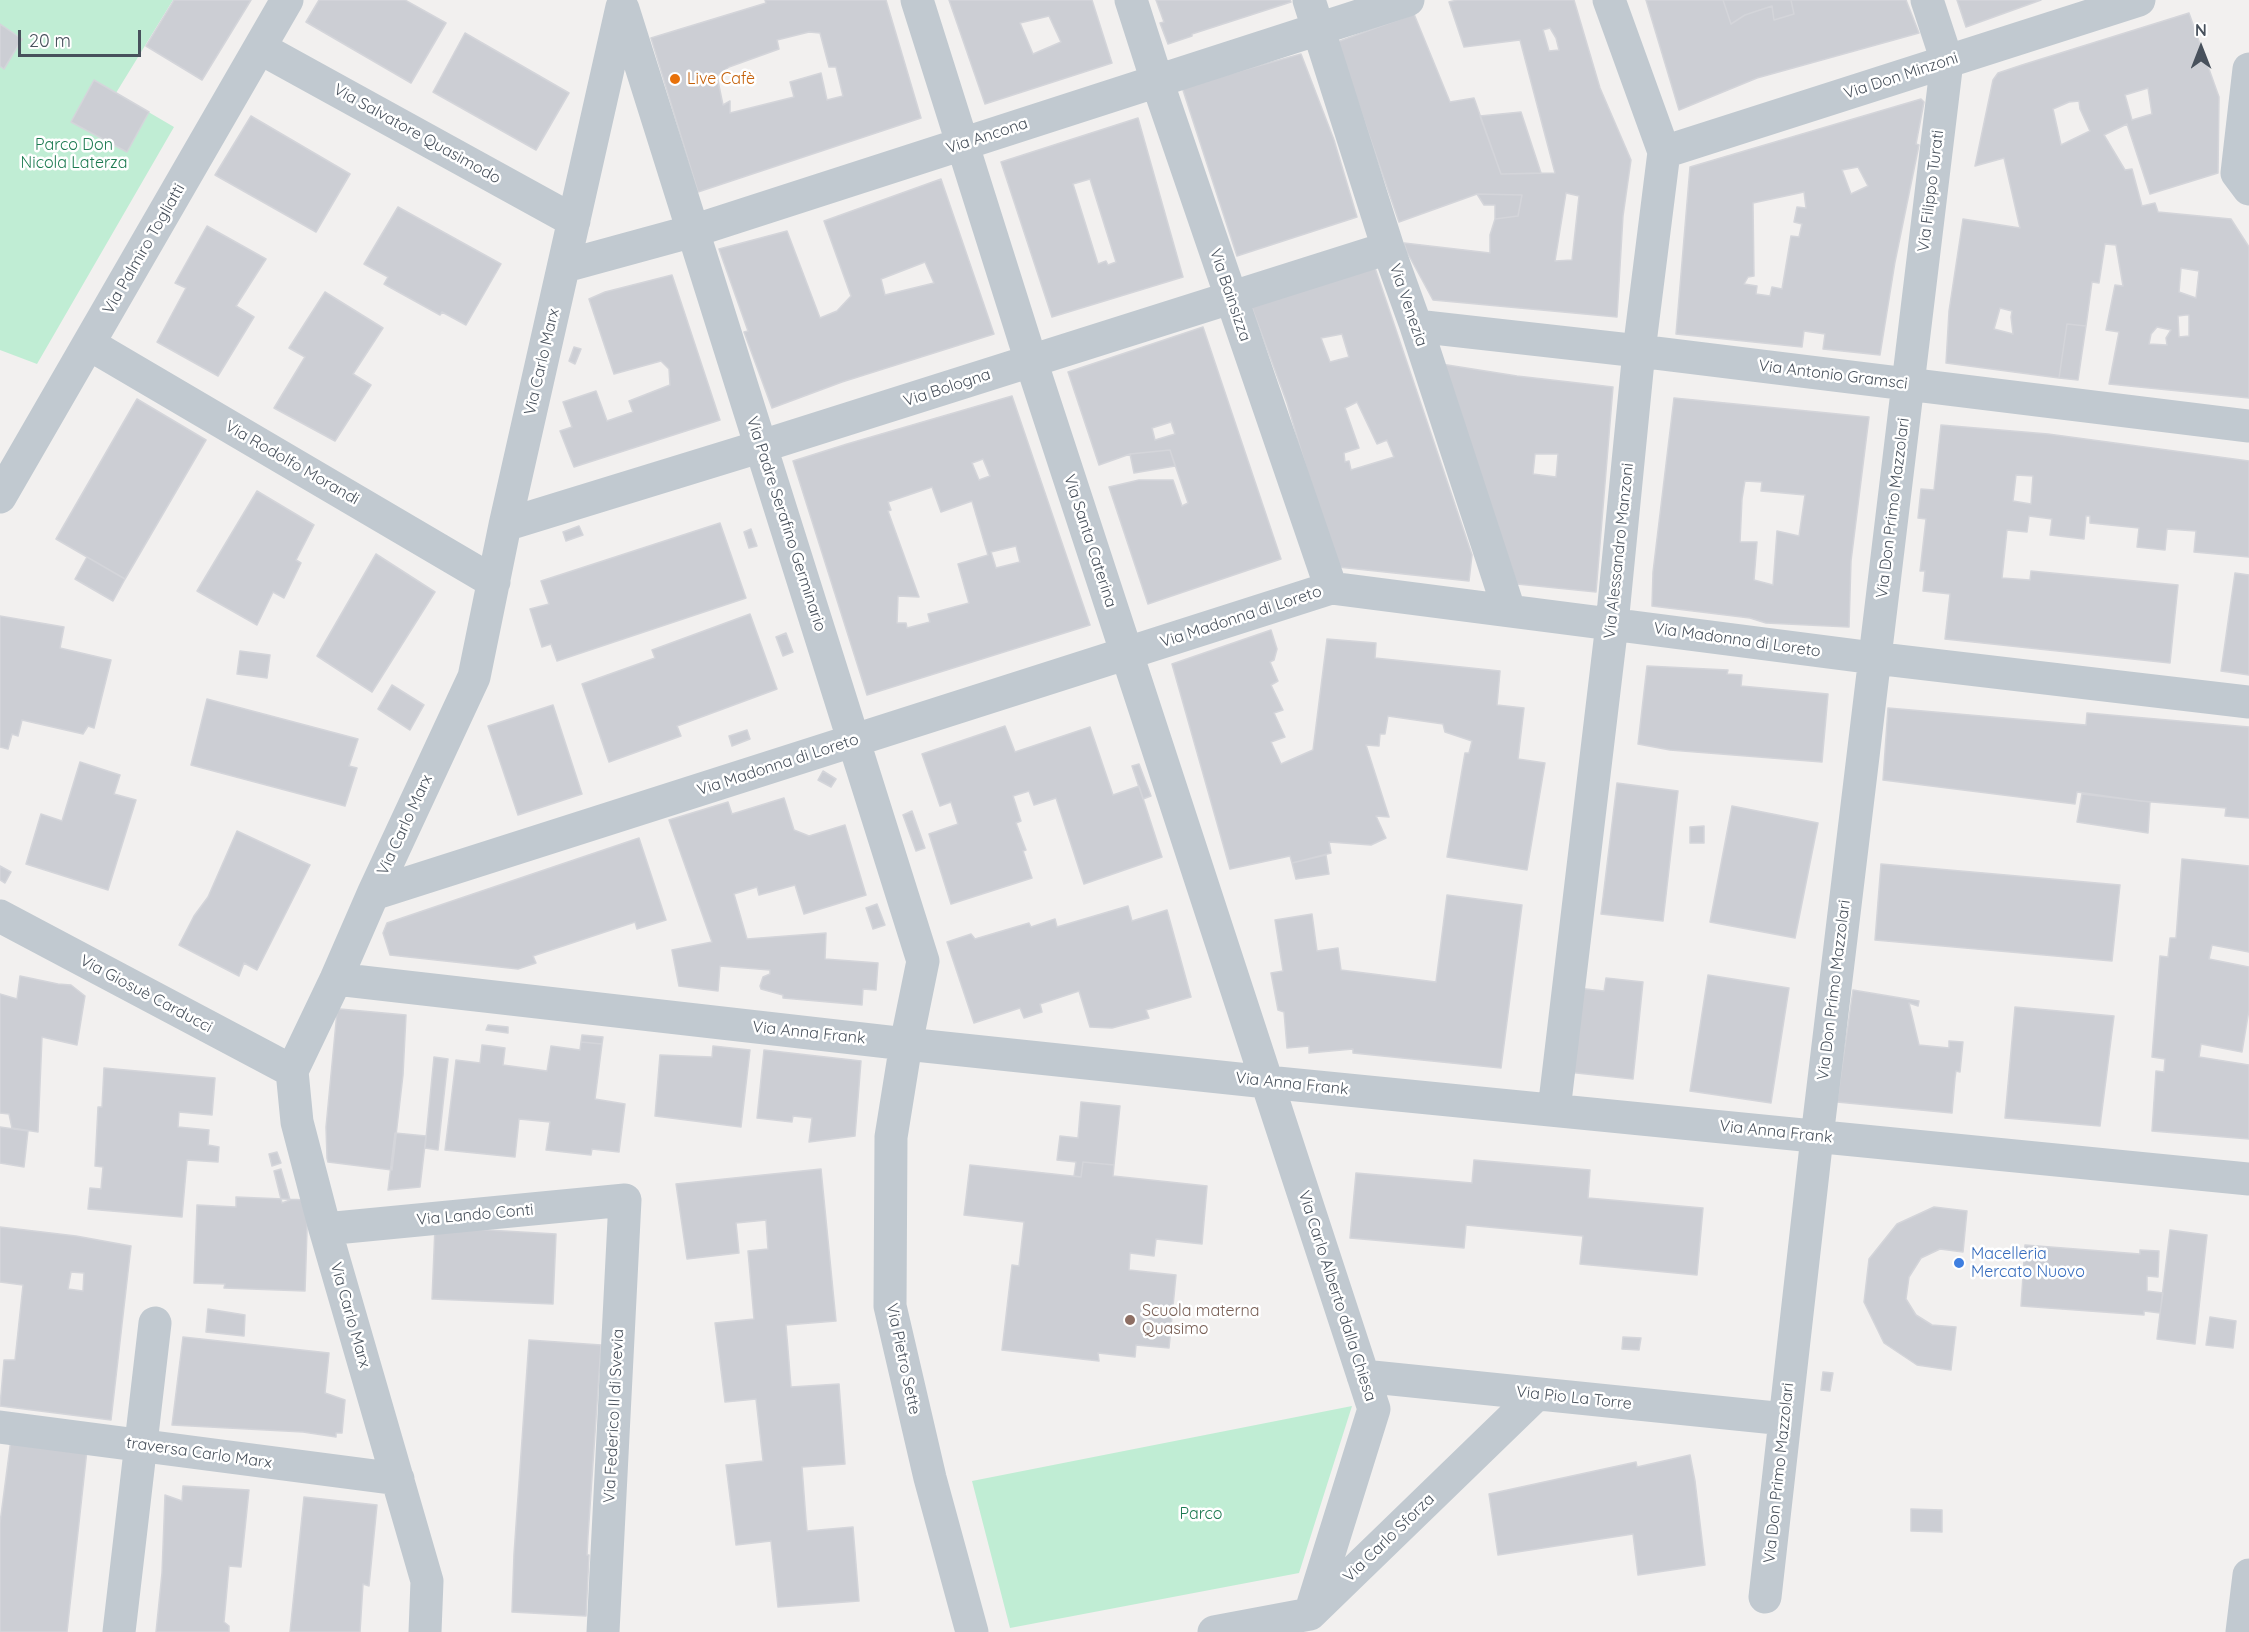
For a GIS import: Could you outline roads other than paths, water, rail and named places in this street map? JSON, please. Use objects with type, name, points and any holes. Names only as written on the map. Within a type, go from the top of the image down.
[{"type":"street","name":"Via Palmiro Togliatti","points":[[0,497],[287,0]]},
{"type":"street","name":"Via Santa Caterina","points":[[917,0],[1031,361],[1267,1082]]},
{"type":"street","name":"Via Bainsizza","points":[[1131,0],[1331,588]]},
{"type":"street","name":"Via Ancona","points":[[565,266],[693,231],[1157,81],[1313,14],[1408,0]]},
{"type":"street","name":"Via Alessandro Manzoni","points":[[1554,1110],[1612,624],[1640,351],[1664,152],[1609,0]]},
{"type":"street","name":"Via Filippo Turati","points":[[1907,384],[1947,61],[1927,0]]},
{"type":"street","name":"Via Don Minzoni","points":[[1664,152],[2139,0]]},
{"type":"street","name":"Via Carlo Marx","points":[[425,1632],[427,1581],[325,1229],[297,1122],[292,1071],[474,677],[505,525],[574,221],[633,3]]},
{"type":"street","name":"Via Padre Serafino Germinario","points":[[633,3],[693,231],[923,961],[906,1044]]},
{"type":"street","name":"Via Venezia","points":[[1313,14],[1388,248],[1416,326],[1509,610]]},
{"type":"street","name":"Via Salvatore Quasimodo","points":[[260,48],[574,221]]},
{"type":"street","points":[[2249,69],[2237,173],[2249,189]]},
{"type":"street","name":"Via Bologna","points":[[505,525],[1388,248]]},
{"type":"street","name":"Via Antonio Gramsci","points":[[1416,326],[1640,351],[2249,426]]},
{"type":"street","name":"Via Rodolfo Morandi","points":[[89,344],[494,582]]},
{"type":"street","name":"Via Don Primo Mazzolari","points":[[1765,1597],[1817,1137],[1907,384]]},
{"type":"street","name":"Via Madonna di Loreto","points":[[373,894],[1331,588],[1874,658],[2249,702]]},
{"type":"street","name":"Via Giosuè Carducci","points":[[0,916],[292,1071]]},
{"type":"street","name":"Via Anna Frank","points":[[336,979],[906,1044],[1267,1082],[2249,1179]]},
{"type":"street","name":"Via Pietro Sette","points":[[906,1044],[891,1137],[890,1306],[930,1478],[972,1632]]},
{"type":"street","name":"Via Carlo Alberto dalla Chiesa","points":[[1267,1082],[1374,1409],[1310,1614]]},
{"type":"street","name":"Via Lando Conti","points":[[325,1229],[625,1200]]},
{"type":"street","name":"Via Federico II di Svevia","points":[[603,1632],[625,1200]]},
{"type":"street","points":[[119,1632],[155,1323]]},
{"type":"street","name":"Via Pio La Torre","points":[[1363,1376],[1785,1419]]},
{"type":"street","name":"Via Carlo Sforza","points":[[1310,1614],[1537,1394]]},
{"type":"street","name":"traversa Carlo Marx","points":[[0,1427],[398,1479]]},
{"type":"street","points":[[2242,1632],[2249,1575]]},
{"type":"street","points":[[1214,1632],[1310,1614]]},
{"type":"place","name":"Live Cafè","points":[[675,79]]},
{"type":"place","name":"Macelleria Mercato Nuovo","points":[[1959,1263]]},
{"type":"place","name":"Scuola materna Quasimo","points":[[1130,1320]]},
{"type":"park label","name":"Parco Don Nicola Laterza","points":[[74,154]]},
{"type":"park label","name":"Parco","points":[[1201,1514]]}]
